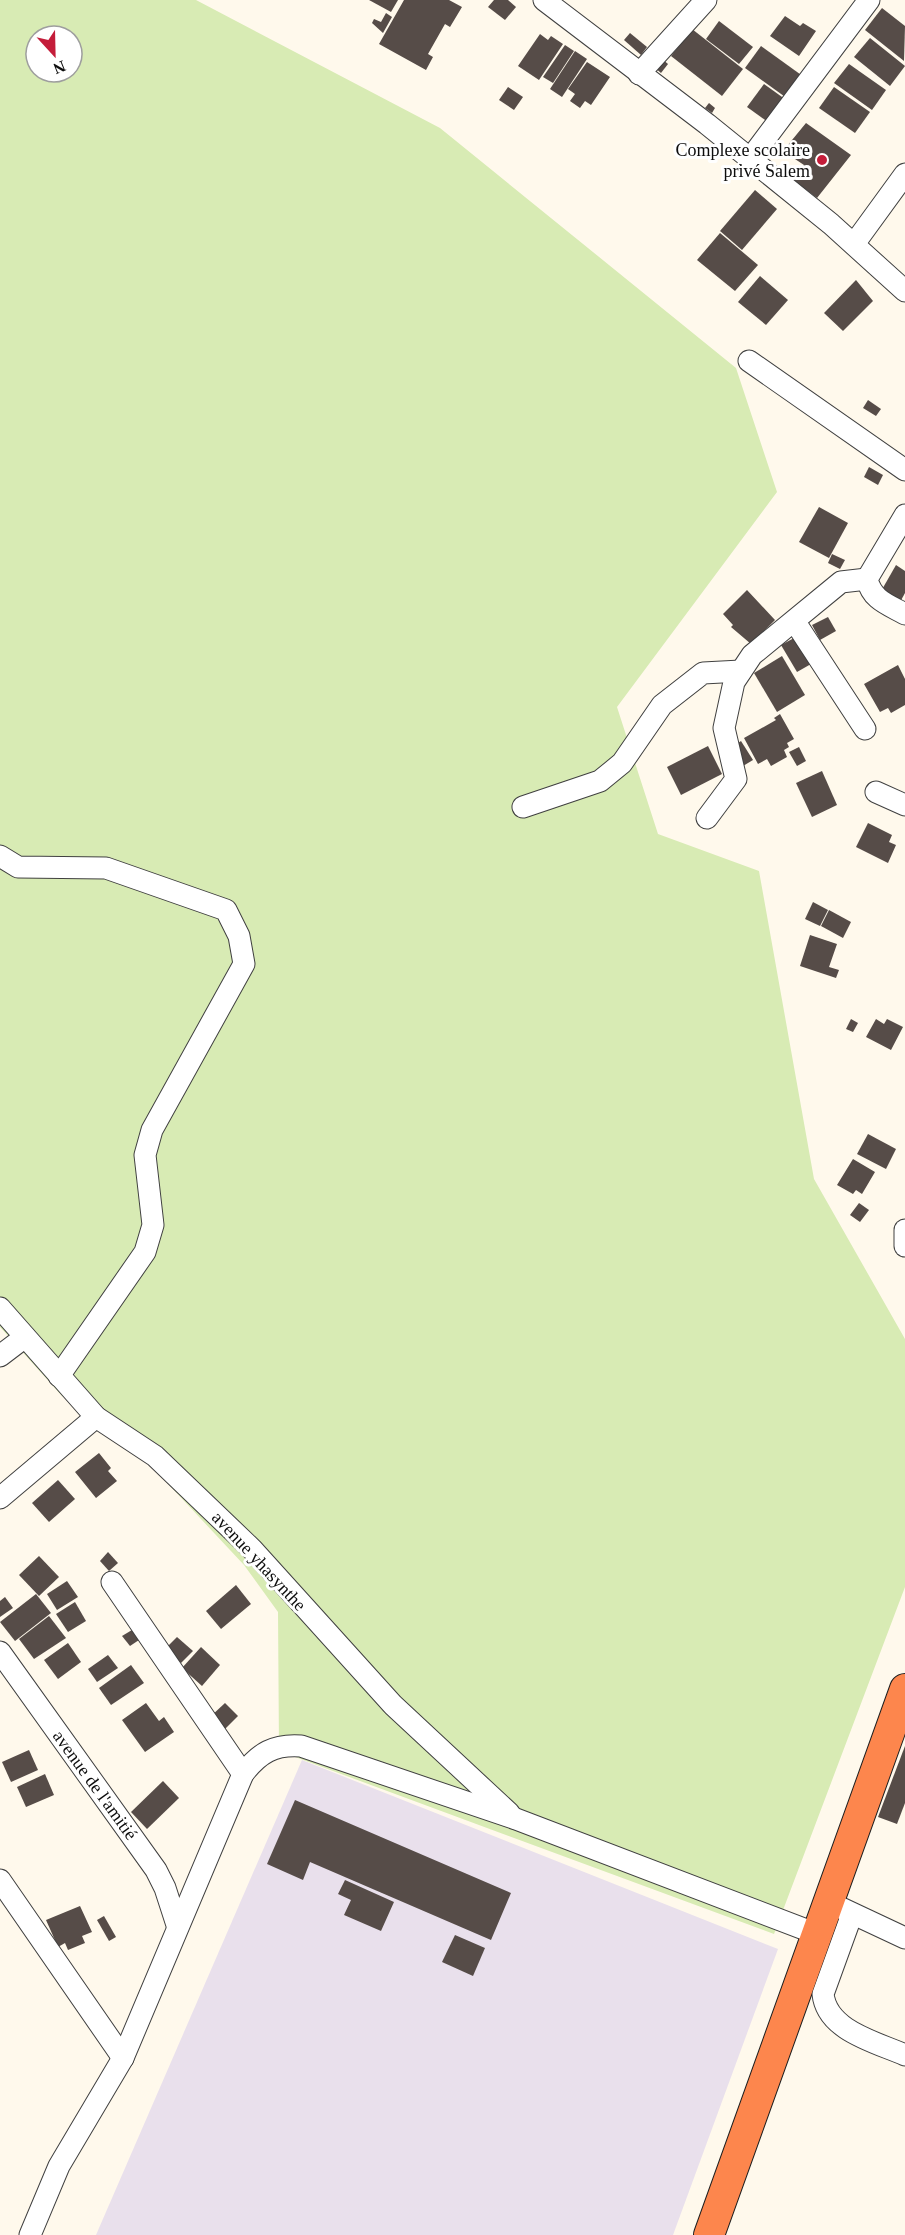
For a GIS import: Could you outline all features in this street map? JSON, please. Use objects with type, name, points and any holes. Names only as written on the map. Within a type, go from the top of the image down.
[{"type":"highway","points":[[709,2235],[817,1934],[841,1908],[905,1689]]},
{"type":"street","points":[[544,0],[750,159],[854,244],[905,291]]},
{"type":"street","points":[[639,74],[706,0]]},
{"type":"street","points":[[750,159],[869,0]]},
{"type":"street","points":[[854,244],[905,174]]},
{"type":"street","points":[[749,361],[905,470]]},
{"type":"street","points":[[905,515],[867,579],[870,592],[878,600],[905,614]]},
{"type":"street","points":[[707,818],[736,779],[724,728],[734,682],[741,671],[752,655],[842,582],[867,579]]},
{"type":"street","points":[[795,622],[865,729]]},
{"type":"street","points":[[523,807],[600,782],[622,763],[662,705],[703,673],[741,671]]},
{"type":"street","points":[[876,792],[905,805]]},
{"type":"street","points":[[0,856],[18,867],[106,868],[226,910],[239,936],[244,964],[152,1130],[145,1155],[153,1225],[145,1252],[59,1376]]},
{"type":"street","points":[[905,1230],[905,1246]]},
{"type":"street","name":"avenue yhasynthe","points":[[0,1308],[96,1417],[155,1456],[252,1549],[393,1705],[516,1820]]},
{"type":"street","points":[[0,1356],[25,1337]]},
{"type":"street","points":[[0,1498],[96,1417]]},
{"type":"street","points":[[112,1582],[243,1774]]},
{"type":"street","name":"avenue de l'amitié","points":[[2,1658],[156,1870],[165,1888],[177,1925]]},
{"type":"street","points":[[30,2235],[59,2166],[123,2058],[177,1925],[243,1774],[254,1760],[273,1748],[301,1746],[516,1820],[817,1934]]},
{"type":"street","points":[[0,1880],[123,2058]]},
{"type":"street","points":[[905,1938],[841,1908],[823,1994],[825,2007],[844,2027],[905,2055]]},
{"type":"shaded area","points":[[302,1760],[778,1949],[673,2235],[96,2235]]},
{"type":"green space","points":[[0,0],[196,0],[440,128],[736,368],[777,492],[617,707],[658,834],[759,871],[814,1179],[905,1339],[905,1587],[774,1934],[279,1751],[278,1612],[244,1565],[115,1427],[62,1396],[0,1327]]},
{"type":"building","points":[[369,0],[398,0],[391,12]]},
{"type":"building","points":[[404,0],[449,0],[462,7],[450,27],[445,24],[428,54],[433,57],[426,70],[379,44]]},
{"type":"building","points":[[494,0],[508,0],[516,7],[505,20],[488,7]]},
{"type":"building","points":[[882,8],[905,26],[904,61],[865,30]]},
{"type":"building","points":[[386,13],[392,17],[383,33],[372,23],[374,19],[381,22]]},
{"type":"building","points":[[785,16],[800,26],[803,23],[816,31],[799,56],[770,36]]},
{"type":"building","points":[[719,21],[753,47],[739,64],[706,39]]},
{"type":"building","points":[[692,29],[743,69],[722,96],[671,56]]},
{"type":"building","points":[[630,33],[647,47],[641,55],[624,40]]},
{"type":"building","points":[[540,34],[548,40],[551,36],[563,44],[539,80],[518,66]]},
{"type":"building","points":[[870,38],[905,66],[890,86],[854,57]]},
{"type":"building","points":[[565,45],[574,51],[553,83],[543,77]]},
{"type":"building","points":[[761,46],[804,77],[788,99],[745,68]]},
{"type":"building","points":[[575,51],[587,59],[562,97],[550,89]]},
{"type":"building","points":[[661,58],[668,64],[661,73],[654,67]]},
{"type":"building","points":[[587,62],[610,77],[591,105],[585,101],[580,108],[570,101],[575,94],[568,89]]},
{"type":"building","points":[[849,64],[886,90],[872,110],[834,83]]},
{"type":"building","points":[[764,84],[789,102],[772,125],[747,107]]},
{"type":"building","points":[[508,87],[523,97],[514,110],[499,100]]},
{"type":"building","points":[[834,87],[870,112],[855,133],[819,108]]},
{"type":"building","points":[[709,103],[715,108],[712,113],[705,108]]},
{"type":"building","name":"Complexe scolaire privé Salem","points":[[806,123],[851,155],[817,198],[793,180],[804,165],[783,151]]},
{"type":"building","points":[[755,190],[777,209],[742,250],[720,231]]},
{"type":"building","points":[[720,233],[758,265],[735,291],[697,260]]},
{"type":"building","points":[[760,276],[788,300],[766,325],[738,302]]},
{"type":"building","points":[[856,280],[873,301],[843,331],[824,313]]},
{"type":"building","points":[[868,400],[881,409],[876,416],[863,408]]},
{"type":"building","points":[[869,467],[883,475],[878,485],[864,477]]},
{"type":"building","points":[[819,507],[848,523],[829,558],[799,542]]},
{"type":"building","points":[[832,554],[845,560],[840,569],[828,563]]},
{"type":"building","points":[[896,565],[905,571],[905,593],[899,604],[880,593]]},
{"type":"building","points":[[747,590],[775,620],[751,644],[731,627],[733,625],[723,614]]},
{"type":"building","points":[[828,617],[836,631],[820,640],[812,625]]},
{"type":"building","points":[[796,637],[811,664],[797,672],[781,645]]},
{"type":"building","points":[[782,656],[805,695],[777,712],[754,673]]},
{"type":"building","points":[[898,665],[905,679],[905,705],[891,713],[888,708],[880,712],[864,684]]},
{"type":"building","points":[[780,714],[794,739],[787,743],[789,747],[784,750],[787,757],[771,766],[767,759],[758,764],[744,738],[776,720],[774,718]]},
{"type":"building","points":[[741,741],[753,760],[743,766],[732,747]]},
{"type":"building","points":[[708,746],[722,774],[681,795],[667,767]]},
{"type":"building","points":[[799,747],[806,761],[797,766],[789,752]]},
{"type":"building","points":[[822,771],[837,805],[812,817],[796,783]]},
{"type":"building","points":[[868,823],[892,835],[889,842],[896,845],[888,863],[856,847]]},
{"type":"building","points":[[813,902],[828,910],[820,926],[805,919]]},
{"type":"building","points":[[829,910],[851,922],[843,938],[821,926]]},
{"type":"building","points":[[810,935],[837,944],[829,967],[839,970],[836,978],[800,966]]},
{"type":"building","points":[[851,1019],[858,1023],[853,1032],[846,1029]]},
{"type":"building","points":[[876,1019],[884,1024],[887,1019],[903,1027],[891,1050],[866,1037]]},
{"type":"building","points":[[868,1134],[896,1149],[886,1169],[857,1154]]},
{"type":"building","points":[[853,1159],[875,1172],[862,1194],[856,1190],[853,1194],[837,1185]]},
{"type":"building","points":[[859,1203],[869,1210],[860,1222],[850,1215]]},
{"type":"building","points":[[99,1453],[111,1468],[108,1471],[117,1481],[96,1498],[75,1472]]},
{"type":"building","points":[[58,1480],[75,1499],[49,1522],[32,1503]]},
{"type":"building","points":[[108,1552],[118,1563],[109,1571],[100,1561]]},
{"type":"building","points":[[39,1556],[59,1577],[39,1596],[19,1575]]},
{"type":"building","points":[[67,1581],[78,1597],[57,1610],[47,1594]]},
{"type":"building","points":[[236,1585],[251,1604],[221,1629],[206,1611]]},
{"type":"building","points":[[36,1594],[51,1613],[15,1641],[0,1622]]},
{"type":"building","points":[[5,1597],[13,1608],[0,1617],[0,1601]]},
{"type":"building","points":[[75,1602],[86,1621],[68,1632],[56,1614]]},
{"type":"building","points":[[49,1616],[66,1638],[34,1659],[19,1639]]},
{"type":"building","points":[[132,1630],[139,1640],[130,1646],[122,1636]]},
{"type":"building","points":[[177,1637],[193,1651],[181,1663],[166,1648]]},
{"type":"building","points":[[68,1643],[81,1662],[58,1679],[44,1660]]},
{"type":"building","points":[[201,1647],[220,1665],[202,1686],[182,1668]]},
{"type":"building","points":[[108,1655],[118,1668],[97,1682],[88,1669]]},
{"type":"building","points":[[131,1665],[144,1683],[111,1705],[99,1688]]},
{"type":"building","points":[[146,1703],[159,1721],[164,1717],[174,1732],[145,1752],[122,1720]]},
{"type":"building","points":[[225,1703],[238,1716],[223,1731],[210,1717]]},
{"type":"building","points":[[905,1746],[905,1803],[897,1824],[878,1817]]},
{"type":"building","points":[[29,1750],[38,1770],[11,1782],[2,1762]]},
{"type":"building","points":[[45,1774],[54,1795],[26,1807],[17,1787]]},
{"type":"building","points":[[163,1781],[179,1798],[147,1829],[131,1812]]},
{"type":"building","points":[[295,1800],[511,1893],[491,1940],[310,1862],[303,1880],[267,1864]]},
{"type":"building","points":[[345,1880],[394,1902],[381,1931],[344,1915],[351,1900],[338,1894]]},
{"type":"building","points":[[80,1906],[92,1932],[82,1936],[85,1943],[68,1950],[65,1943],[58,1947],[46,1920]]},
{"type":"building","points":[[104,1916],[116,1937],[109,1941],[97,1920]]},
{"type":"building","points":[[455,1935],[485,1948],[473,1976],[442,1962]]},
{"type":"place","name":"Complexe scolaire privé Salem","points":[[822,160]]}]
